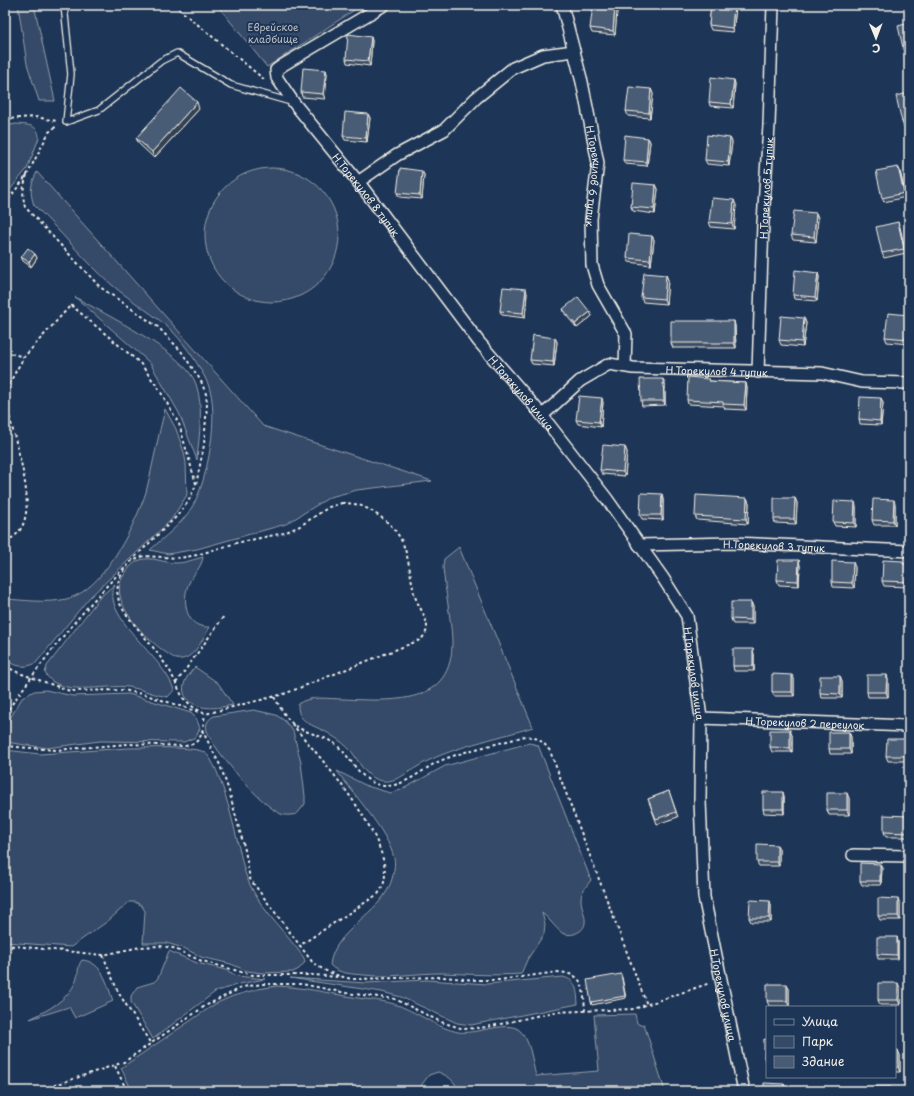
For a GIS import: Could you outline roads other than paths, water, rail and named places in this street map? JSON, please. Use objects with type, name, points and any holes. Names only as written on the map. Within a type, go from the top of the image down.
[{"type":"street","name":"Н.Торекулов 8 тупик","points":[[384,5],[276,70],[277,78],[294,103],[358,182],[438,288]]},
{"type":"street","name":"Н.Торекулов 6 тупик","points":[[562,5],[574,51],[598,163],[591,219],[590,243],[592,265],[598,285],[626,334],[625,366]]},
{"type":"street","name":"Н.Торекулов 5 тупик","points":[[758,372],[773,5]]},
{"type":"street","points":[[358,182],[397,155],[444,130],[476,98],[513,68],[543,55],[574,51]]},
{"type":"street","name":"Н.Торекулов улица","points":[[438,288],[479,342],[543,416],[607,499],[663,578],[687,616],[701,718],[700,801],[704,897],[744,1091]]},
{"type":"street","name":"Н.Торекулов 4 тупик","points":[[543,416],[580,381],[609,364],[758,372],[822,373],[862,382],[909,383]]},
{"type":"street","name":"Н.Торекулов 3 тупик","points":[[639,545],[734,543],[909,551]]},
{"type":"street","name":"Н.Торекулов 2 переулок","points":[[701,718],[909,726]]},
{"type":"street","points":[[853,855],[909,856]]},
{"type":"lane","points":[[64,5],[71,74],[66,122],[99,110],[161,61],[177,53],[230,84],[294,103]]},
{"type":"park label","name":"Еврейское кладбище","points":[[273,32]]}]
